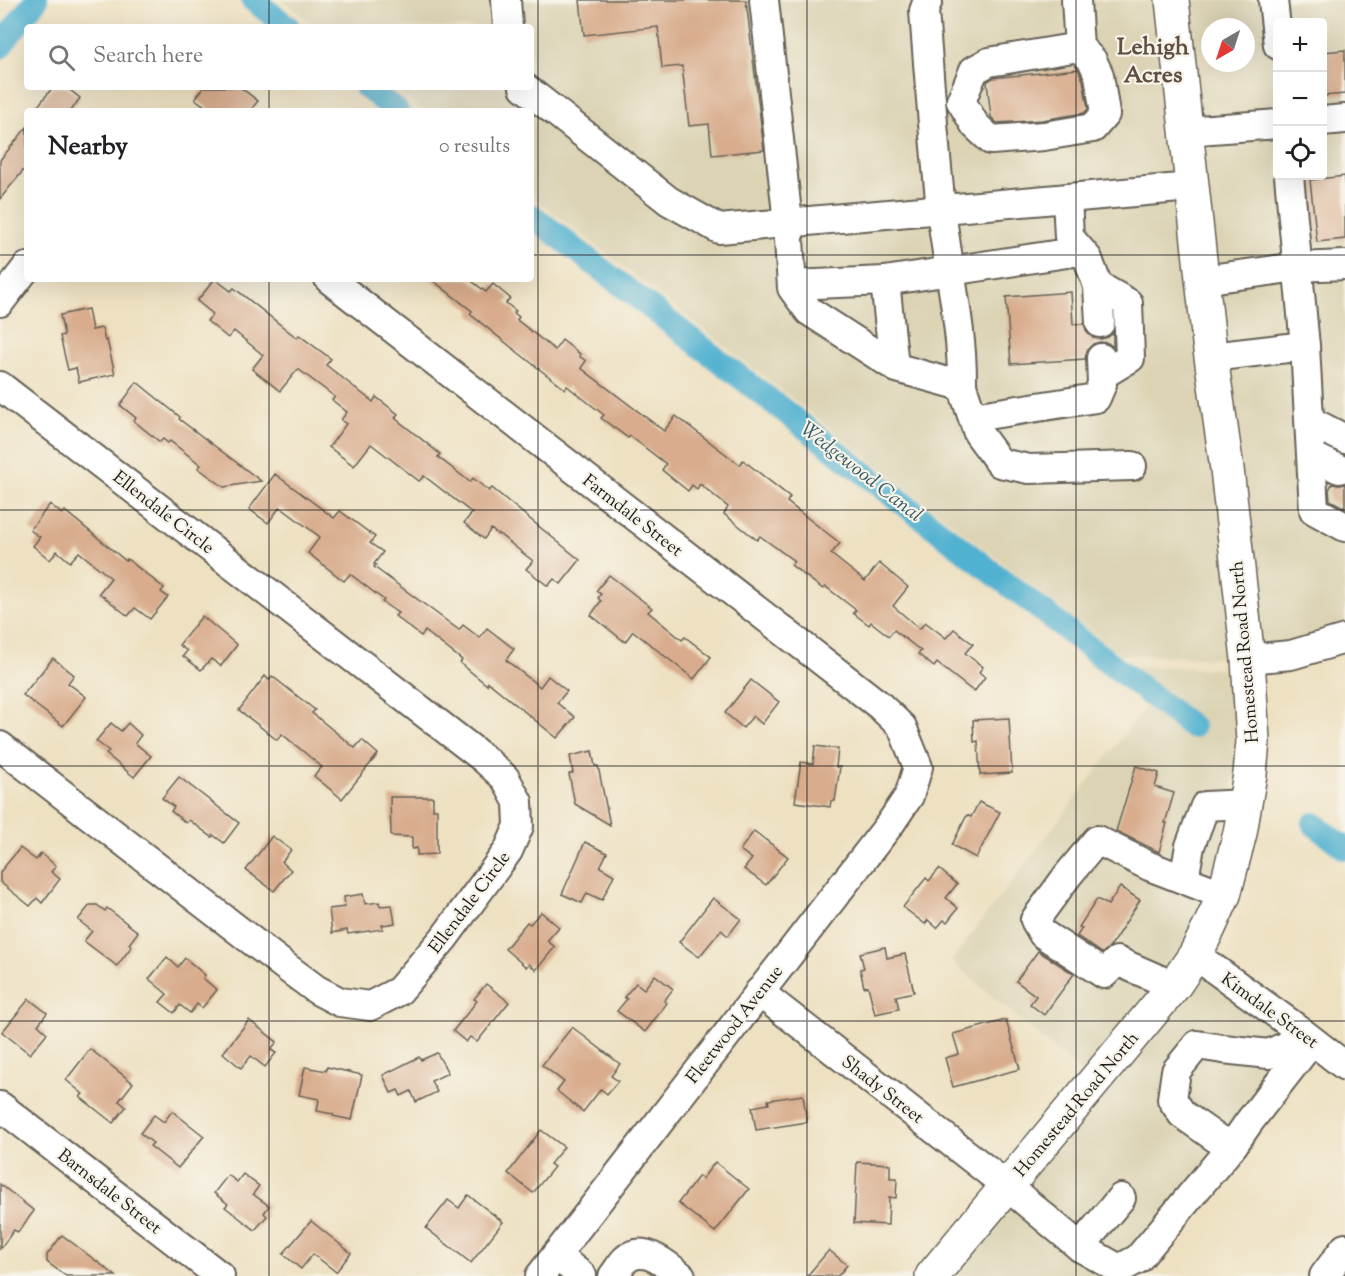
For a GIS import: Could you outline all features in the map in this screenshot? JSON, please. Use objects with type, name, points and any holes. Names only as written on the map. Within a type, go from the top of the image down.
[{"type":"main road","name":"Homestead Road North","points":[[932,1276],[1174,986],[1195,955],[1224,895],[1240,833],[1253,741],[1248,659],[1227,470],[1191,187],[1172,0]]},
{"type":"street","points":[[506,0],[508,24]]},
{"type":"street","points":[[764,0],[788,223],[792,288],[808,311],[894,366],[962,386]]},
{"type":"street","points":[[928,0],[924,11],[941,209],[962,363],[962,386],[978,433],[1000,463],[1029,469],[1132,466]]},
{"type":"street","points":[[961,101],[975,125],[991,140],[1044,136],[1093,128],[1105,114],[1099,75],[1092,60],[1079,47],[1076,0]]},
{"type":"street","points":[[1274,0],[1276,18]]},
{"type":"street","points":[[961,101],[974,70],[989,62],[1079,47]]},
{"type":"street","points":[[528,90],[669,201],[719,229],[1191,187]]},
{"type":"street","points":[[932,102],[961,101]]},
{"type":"street","points":[[1327,121],[1345,119]]},
{"type":"street","points":[[1185,131],[1273,124]]},
{"type":"street","points":[[1289,180],[1305,346],[1314,510],[1345,527]]},
{"type":"street","points":[[1067,198],[1069,237],[1088,259],[1098,286],[1100,322]]},
{"type":"street","points":[[792,285],[885,281],[1080,251]]},
{"type":"street","points":[[1202,280],[1298,267],[1345,265]]},
{"type":"street","points":[[0,302],[24,271]]},
{"type":"street","points":[[885,281],[894,366]]},
{"type":"street","name":"Farmdale Street","points":[[333,282],[879,705],[902,727],[918,766]]},
{"type":"street","points":[[834,284],[839,331]]},
{"type":"street","points":[[973,417],[1096,398],[1102,384],[1102,367],[1130,358],[1128,303],[1098,286]]},
{"type":"street","points":[[1211,357],[1305,346]]},
{"type":"street","name":"Ellendale Circle","points":[[0,386],[483,758],[505,778],[518,802],[519,826],[508,851],[444,938],[399,991],[370,1006],[339,1002],[317,990],[286,967],[0,746]]},
{"type":"street","points":[[1310,421],[1345,438]]},
{"type":"street","points":[[1312,456],[1339,469]]},
{"type":"street","points":[[1248,659],[1291,655],[1345,639]]},
{"type":"street","name":"Fleetwood Avenue","points":[[548,1266],[890,824],[909,796],[918,766]]},
{"type":"street","points":[[1184,879],[1190,846],[1205,806],[1245,804]]},
{"type":"street","points":[[1174,986],[1117,961],[1104,974],[1042,934],[1035,920],[1097,840],[1149,866],[1224,895]]},
{"type":"street","name":"Kimdale Street","points":[[1195,955],[1345,1066]]},
{"type":"street","name":"Shady Street","points":[[759,992],[1007,1186],[1080,1247],[1119,1269],[1138,1259],[1233,1145]]},
{"type":"street","points":[[1306,1036],[1233,1145],[1216,1138],[1182,1114],[1172,1099],[1176,1071],[1197,1045],[1269,1054],[1306,1036]]},
{"type":"street","name":"Barnsdale Street","points":[[0,1106],[220,1276]]},
{"type":"street","points":[[1080,1247],[1121,1197]]},
{"type":"street","points":[[1323,1276],[1345,1248]]},
{"type":"street","points":[[613,1276],[626,1259],[639,1254],[657,1258],[681,1276]]},
{"type":"street","points":[[548,1266],[582,1276]]},
{"type":"shaded area","points":[[282,0],[1345,0],[1345,639],[1248,659],[1120,654],[534,197],[534,108],[420,108],[397,90],[534,90],[534,24],[313,24]]},
{"type":"shaded area","points":[[534,211],[1113,663],[1236,670],[1241,742],[1213,892],[1184,949],[1084,1075],[951,961],[1149,702],[534,222]]},
{"type":"shaded area","points":[[1205,960],[1308,1036],[1121,1276],[947,1276]]},
{"type":"building","points":[[580,0],[746,0],[764,150],[712,155],[709,124],[689,126],[682,66],[662,68],[658,27],[584,35]]},
{"type":"building","points":[[1345,50],[1345,94],[1327,96],[1327,52]]},
{"type":"building","points":[[1078,69],[1083,80],[1088,109],[1084,113],[1042,120],[997,123],[991,117],[987,82],[993,78]]},
{"type":"building","points":[[51,90],[70,90],[80,98],[73,108],[36,108]]},
{"type":"building","points":[[202,90],[244,90],[258,101],[252,108],[208,108],[195,99]]},
{"type":"building","points":[[24,131],[24,170],[0,199],[0,160]]},
{"type":"building","points":[[1345,176],[1345,239],[1317,242],[1310,180],[1327,180],[1327,178]]},
{"type":"building","points":[[213,282],[219,282],[231,291],[234,288],[297,338],[299,335],[331,359],[326,365],[373,402],[376,397],[398,414],[395,418],[440,454],[438,457],[470,482],[473,478],[489,491],[492,488],[580,560],[561,584],[554,579],[548,586],[526,569],[533,561],[491,529],[484,539],[464,523],[472,513],[424,476],[419,481],[371,444],[354,466],[329,447],[346,424],[341,420],[347,412],[332,400],[335,397],[298,369],[280,391],[252,369],[263,355],[234,331],[228,338],[207,321],[213,314],[197,301]]},
{"type":"building","points":[[435,282],[473,282],[486,292],[493,284],[510,298],[506,303],[516,311],[514,313],[519,317],[517,320],[555,350],[562,340],[586,361],[581,368],[664,431],[676,416],[740,465],[743,460],[790,497],[787,502],[840,543],[831,554],[865,581],[879,563],[908,587],[893,606],[920,629],[925,622],[946,638],[954,629],[973,644],[965,653],[983,667],[979,672],[985,677],[974,692],[937,663],[934,667],[918,654],[921,651],[894,630],[889,636],[871,622],[869,625],[853,613],[856,610],[826,587],[823,589],[791,565],[794,561],[760,536],[757,540],[724,514],[728,507],[700,484],[697,489],[692,485],[688,491],[662,470],[666,464],[630,436],[628,438],[601,418],[604,415],[567,386],[565,389],[516,351],[470,314],[472,311]]},
{"type":"building","points":[[1071,292],[1073,324],[1084,324],[1087,332],[1093,338],[1101,339],[1113,333],[1113,347],[1108,343],[1093,344],[1087,350],[1085,359],[1011,364],[1006,297]]},
{"type":"building","points":[[88,309],[92,330],[102,328],[105,341],[107,340],[115,374],[79,382],[76,368],[68,370],[60,336],[64,335],[60,315]]},
{"type":"building","points":[[137,382],[180,417],[179,419],[261,481],[224,487],[198,468],[201,465],[170,441],[168,443],[163,439],[160,442],[134,421],[136,418],[120,405]]},
{"type":"building","points":[[275,474],[334,518],[340,511],[375,537],[370,543],[383,552],[374,567],[459,630],[463,625],[480,638],[487,628],[514,649],[506,660],[540,687],[548,676],[567,691],[557,703],[575,717],[557,738],[488,682],[487,685],[460,663],[462,660],[425,631],[421,636],[395,616],[398,613],[350,574],[344,581],[308,553],[320,537],[280,507],[268,523],[249,509]]},
{"type":"building","points":[[1332,484],[1345,484],[1345,508],[1330,500],[1329,490]]},
{"type":"building","points":[[50,504],[62,514],[65,511],[126,561],[127,559],[164,588],[161,592],[168,597],[150,619],[135,608],[128,616],[99,593],[111,578],[79,552],[70,562],[57,551],[50,560],[33,546],[40,537],[30,530]]},
{"type":"building","points":[[609,575],[652,608],[648,612],[682,640],[685,637],[711,657],[694,679],[633,631],[625,642],[591,615],[601,601],[598,598],[601,594],[596,591]]},
{"type":"building","points":[[202,616],[237,645],[221,666],[211,659],[201,670],[183,656],[187,651],[179,645]]},
{"type":"building","points":[[53,658],[74,675],[68,683],[86,697],[63,726],[23,695]]},
{"type":"building","points":[[265,676],[269,680],[272,676],[315,710],[312,713],[355,748],[362,740],[378,754],[342,799],[314,776],[322,767],[282,734],[277,740],[239,710]]},
{"type":"building","points":[[751,680],[779,702],[762,724],[753,716],[743,728],[725,713]]},
{"type":"building","points":[[1009,718],[1012,773],[980,775],[978,741],[974,742],[973,720]]},
{"type":"building","points":[[111,723],[121,731],[128,723],[141,735],[135,743],[151,756],[134,777],[106,754],[109,751],[96,741]]},
{"type":"building","points":[[815,746],[838,749],[836,767],[840,767],[835,801],[831,801],[830,807],[795,802],[801,762],[813,764]]},
{"type":"building","points":[[592,751],[595,766],[598,766],[610,825],[575,804],[569,774],[573,773],[570,756]]},
{"type":"building","points":[[1136,766],[1159,773],[1155,787],[1174,793],[1159,852],[1116,831]]},
{"type":"building","points":[[179,777],[239,823],[224,843],[189,820],[186,823],[171,811],[174,807],[162,798]]},
{"type":"building","points":[[390,797],[433,797],[433,809],[437,809],[437,854],[417,855],[417,848],[412,849],[412,837],[391,836]]},
{"type":"building","points":[[979,802],[1000,812],[976,858],[952,845],[967,815],[971,817]]},
{"type":"building","points":[[754,831],[788,857],[766,885],[744,869],[752,859],[740,850]]},
{"type":"building","points":[[272,836],[291,850],[282,862],[291,870],[274,891],[246,870]]},
{"type":"building","points":[[585,842],[607,853],[600,867],[614,875],[602,900],[587,893],[582,903],[562,894]]},
{"type":"building","points":[[20,848],[36,860],[41,853],[56,866],[51,872],[60,879],[42,903],[37,898],[30,906],[0,882],[0,872]]},
{"type":"building","points":[[939,869],[957,884],[946,898],[958,908],[947,922],[944,920],[937,928],[928,920],[925,924],[903,907],[926,878],[929,881]]},
{"type":"building","points":[[1120,887],[1140,900],[1110,947],[1102,953],[1077,936],[1082,928],[1079,927],[1097,899],[1108,905]]},
{"type":"building","points":[[363,894],[365,904],[379,902],[380,906],[392,905],[395,923],[382,925],[383,929],[348,934],[347,930],[332,933],[329,909],[345,907],[344,897]]},
{"type":"building","points":[[713,898],[741,919],[728,936],[721,930],[699,957],[679,942]]},
{"type":"building","points":[[90,905],[97,905],[105,911],[107,908],[138,932],[129,944],[132,946],[117,966],[84,941],[92,931],[78,920]]},
{"type":"building","points":[[541,912],[559,927],[547,941],[555,947],[536,970],[529,964],[526,967],[505,949],[527,922],[530,924]]},
{"type":"building","points":[[885,947],[887,958],[905,954],[914,992],[896,996],[899,1009],[875,1014],[868,986],[864,987],[860,969],[864,968],[860,953]]},
{"type":"building","points":[[1038,951],[1074,974],[1044,1015],[1030,1004],[1036,996],[1016,981]]},
{"type":"building","points":[[167,957],[178,967],[185,958],[205,975],[203,978],[217,990],[202,1008],[197,1004],[190,1013],[180,1005],[174,1013],[160,1002],[167,994],[149,979]]},
{"type":"building","points":[[655,975],[673,989],[664,1001],[667,1003],[645,1032],[617,1011],[627,999],[624,997],[636,983],[644,989]]},
{"type":"building","points":[[486,984],[509,1002],[477,1042],[470,1037],[466,1042],[453,1031],[477,1001],[474,999]]},
{"type":"building","points":[[29,999],[47,1013],[38,1025],[47,1033],[30,1054],[2,1032]]},
{"type":"building","points":[[249,1020],[277,1042],[271,1050],[276,1053],[265,1067],[251,1056],[241,1068],[223,1053]]},
{"type":"building","points":[[1006,1020],[1020,1069],[953,1087],[945,1058],[959,1054],[953,1034]]},
{"type":"building","points":[[572,1027],[620,1064],[611,1076],[618,1081],[607,1094],[601,1089],[583,1112],[557,1091],[564,1082],[542,1065]]},
{"type":"building","points":[[90,1049],[133,1083],[119,1101],[126,1107],[113,1123],[80,1097],[83,1094],[66,1080]]},
{"type":"building","points":[[437,1053],[448,1073],[431,1081],[437,1092],[416,1102],[411,1091],[401,1096],[398,1090],[391,1093],[383,1075],[419,1057],[421,1060]]},
{"type":"building","points":[[305,1067],[326,1071],[327,1067],[362,1075],[352,1120],[317,1111],[319,1099],[299,1095]]},
{"type":"building","points":[[803,1095],[807,1122],[756,1130],[752,1107],[769,1104],[768,1100]]},
{"type":"building","points":[[172,1111],[204,1136],[178,1168],[150,1146],[153,1143],[140,1133],[154,1115],[164,1122]]},
{"type":"building","points":[[541,1130],[564,1147],[550,1164],[554,1167],[533,1193],[508,1173]]},
{"type":"building","points":[[715,1162],[749,1189],[715,1232],[678,1203],[699,1176],[702,1179]]},
{"type":"building","points":[[857,1162],[890,1164],[890,1178],[897,1178],[896,1198],[889,1197],[888,1225],[854,1223]]},
{"type":"building","points":[[243,1174],[259,1186],[253,1194],[269,1206],[264,1213],[267,1216],[255,1230],[225,1207],[228,1204],[214,1193],[228,1175],[237,1182]]},
{"type":"building","points":[[0,1184],[34,1211],[18,1232],[14,1230],[0,1249]]},
{"type":"building","points":[[468,1195],[503,1222],[471,1263],[426,1228],[448,1200],[459,1208]]},
{"type":"building","points":[[311,1221],[351,1253],[336,1272],[313,1254],[301,1269],[283,1254]]},
{"type":"building","points":[[62,1235],[116,1276],[66,1276],[47,1262],[47,1255]]},
{"type":"building","points":[[829,1250],[847,1265],[838,1276],[807,1276]]},
{"type":"waterway","points":[[0,47],[36,0]]},
{"type":"waterway","name":"Wedgewood Canal","points":[[253,0],[284,24]]},
{"type":"waterway","name":"Wedgewood Canal","points":[[370,90],[393,108]]},
{"type":"waterway","name":"Wedgewood Canal","points":[[534,217],[1192,727]]},
{"type":"waterway","name":"Wedgewood Canal","points":[[1314,824],[1345,848]]},
{"type":"district","name":"Lehigh Acres","points":[[1153,60]]}]
